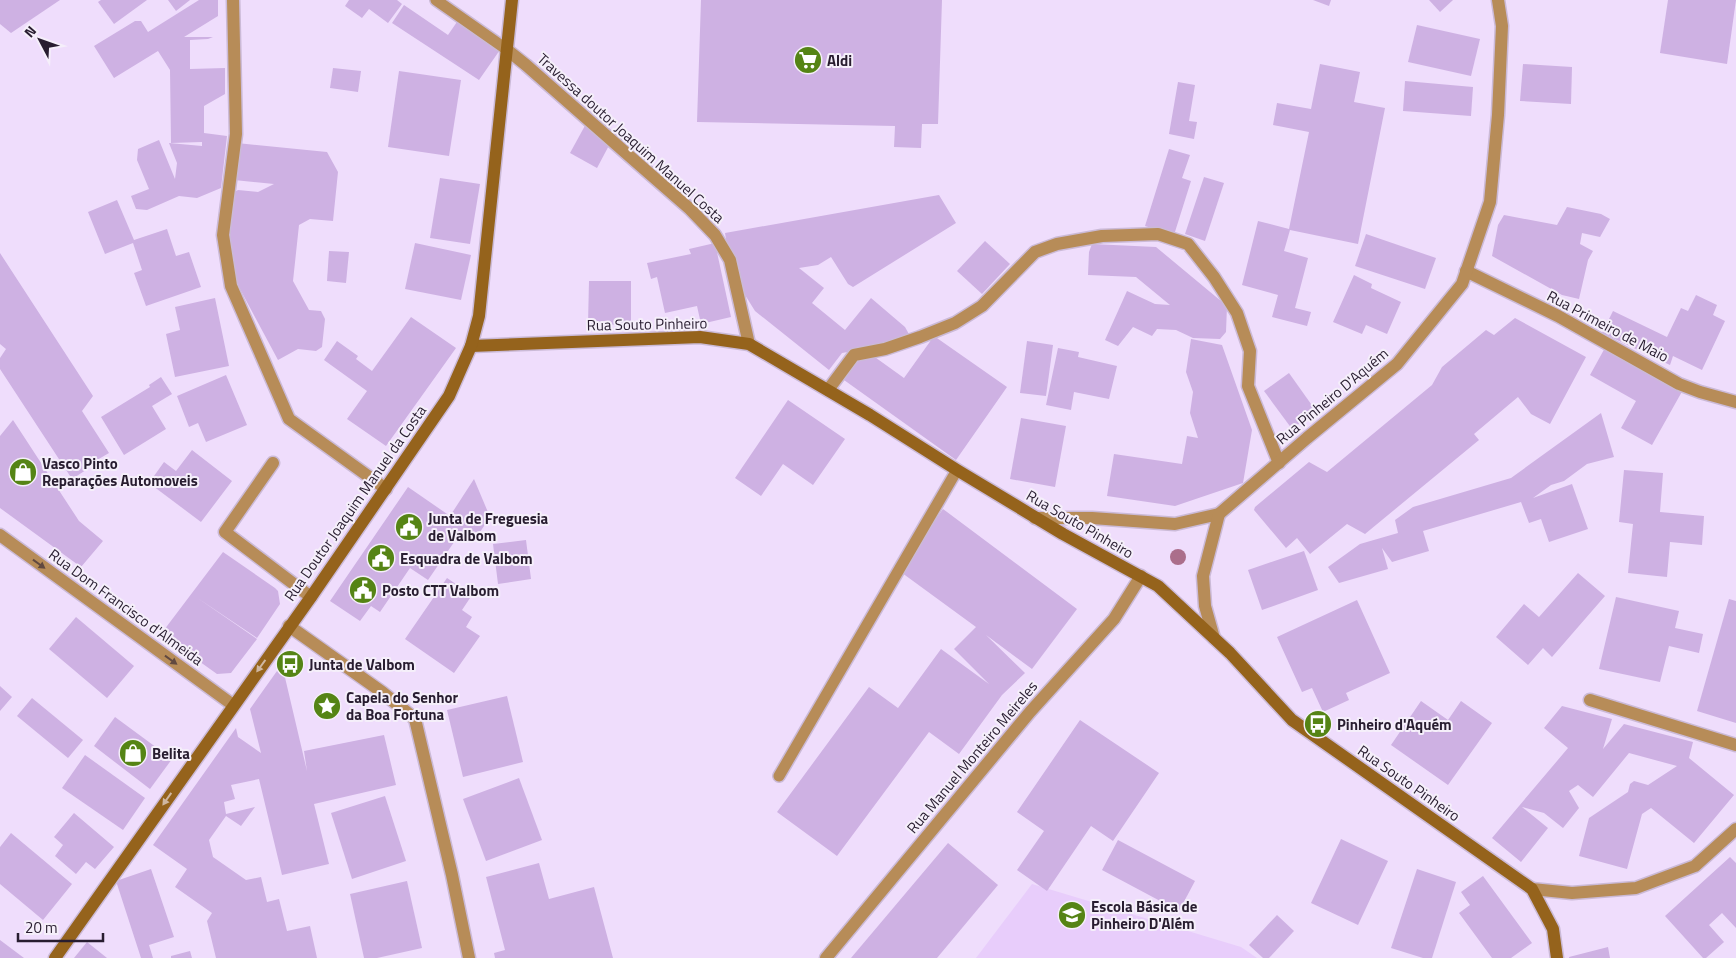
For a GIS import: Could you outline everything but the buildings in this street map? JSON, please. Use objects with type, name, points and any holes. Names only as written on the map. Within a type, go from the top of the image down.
[{"type":"street","points":[[232,0],[236,134],[223,235],[231,286],[289,419],[386,489]]},
{"type":"street","name":"Rua Doutor Joaquim Manuel da Costa","points":[[55,958],[311,596],[449,396],[471,346],[479,316],[512,0]]},
{"type":"street","name":"Rua Pinheiro D'Aquém","points":[[1035,518],[1092,518],[1175,524],[1218,514],[1397,364],[1462,284],[1490,202],[1498,115],[1502,26],[1498,0]]},
{"type":"street","name":"Travessa doutor Joaquim Manuel Costa","points":[[506,50],[526,65],[634,159],[690,209],[715,235],[730,260],[749,344]]},
{"type":"street","points":[[828,390],[854,355],[885,349],[920,338],[955,323],[982,306],[1035,252],[1057,244],[1102,236],[1158,234],[1188,244],[1214,277],[1237,313],[1250,351],[1248,386],[1279,463]]},
{"type":"street","name":"Rua Primeiro de Maio","points":[[1466,271],[1558,316],[1679,384],[1736,402]]},
{"type":"street","name":"Rua Souto Pinheiro","points":[[471,346],[700,337],[749,344],[870,415],[1035,518],[1158,586],[1230,653],[1292,720],[1532,889],[1553,928],[1557,958]]},
{"type":"street","points":[[273,463],[225,532],[311,596]]},
{"type":"street","points":[[1214,638],[1205,606],[1202,576],[1218,514]]},
{"type":"street","name":"Rua Dom Francisco d'Almeida","points":[[0,535],[233,705]]},
{"type":"street","name":"Rua Manuel Monteiro Meireles","points":[[826,958],[1030,712],[1114,619],[1141,576]]},
{"type":"street","points":[[289,626],[382,692],[415,719],[452,875],[469,958]]},
{"type":"street","points":[[1590,700],[1736,744]]},
{"type":"street","points":[[1532,889],[1572,893],[1636,888],[1695,866],[1736,829]]},
{"type":"lane","points":[[436,0],[506,50]]},
{"type":"lane","points":[[1502,26],[1505,0]]},
{"type":"lane","points":[[779,776],[957,470]]},
{"type":"shaded area","name":"Escola Básica de Pinheiro D'Além","points":[[1032,884],[1241,947],[1257,958],[976,958]]},
{"type":"place","name":"Aldi","points":[[808,60]]},
{"type":"place","name":"Vasco Pinto Reparações Automoveis","points":[[23,472]]},
{"type":"place","name":"Junta de Freguesia de Valbom","points":[[409,527]]},
{"type":"place","name":"Esquadra de Valbom","points":[[381,558]]},
{"type":"place","name":"Posto CTT Valbom","points":[[363,590]]},
{"type":"place","name":"Junta de Valbom","points":[[290,664]]},
{"type":"place","name":"Capela do Senhor da Boa Fortuna","points":[[327,706]]},
{"type":"place","name":"Pinheiro d'Aquém","points":[[1318,724]]},
{"type":"place","name":"Belita","points":[[133,753]]},
{"type":"place","name":"Escola Básica de Pinheiro D'Além","points":[[1072,915]]}]
